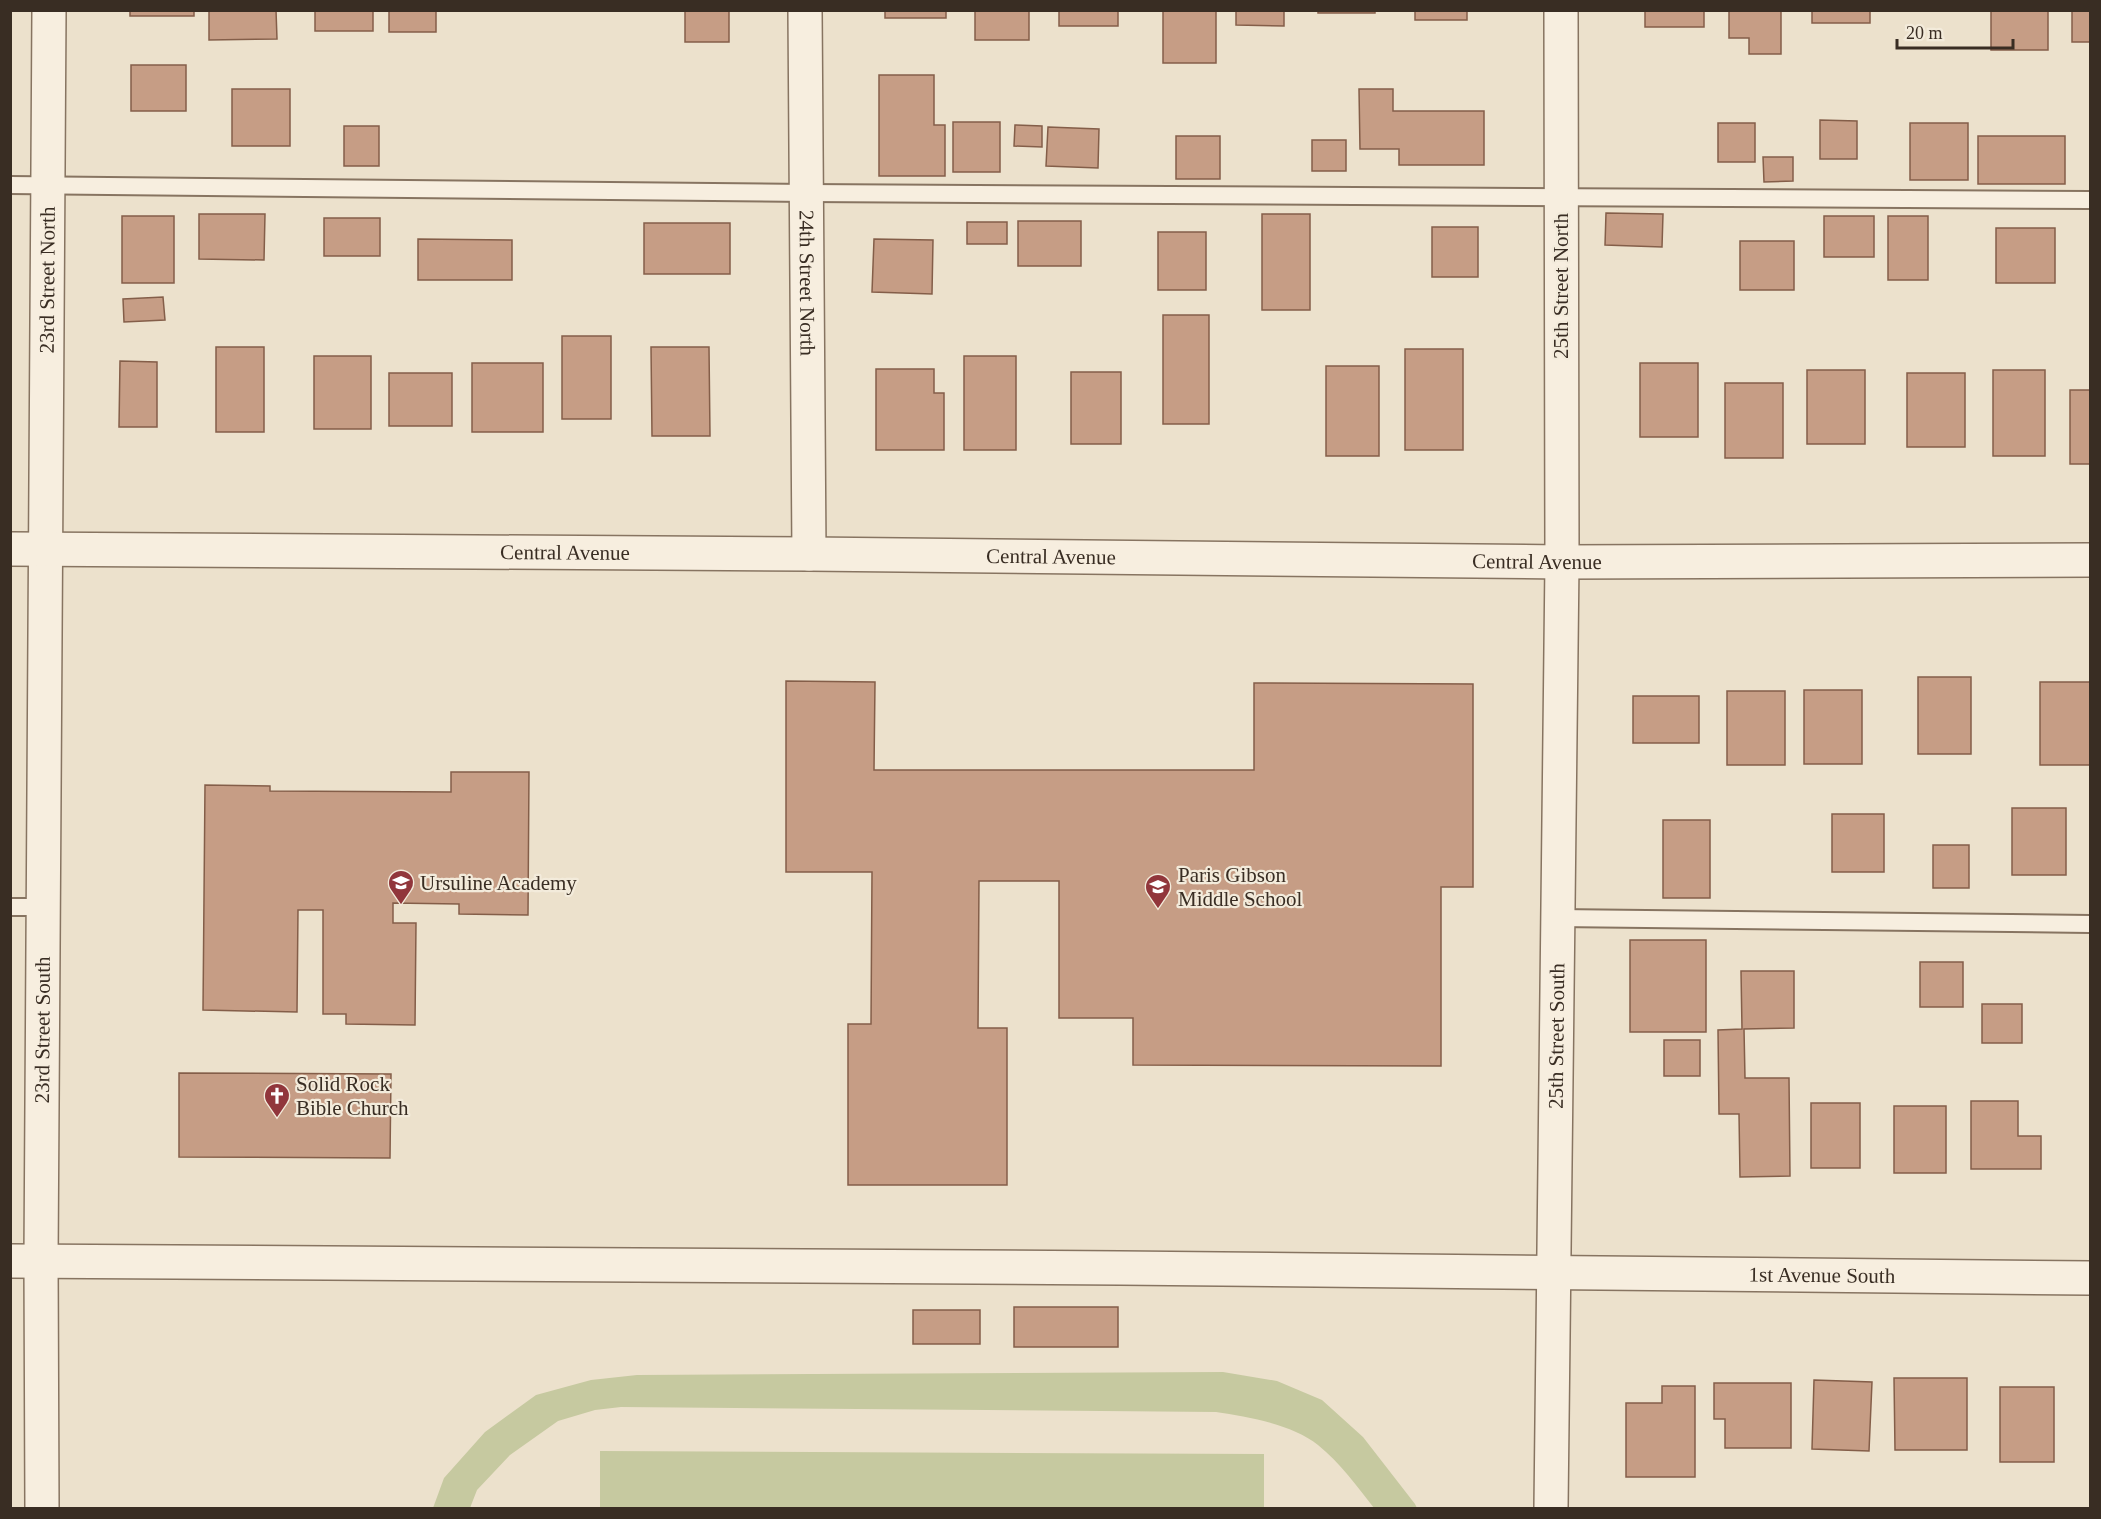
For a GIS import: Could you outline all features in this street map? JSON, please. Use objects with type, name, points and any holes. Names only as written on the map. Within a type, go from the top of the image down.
[{"type":"street","name":"23rd Street North","points":[[47,549],[49,10]]},
{"type":"street","name":"24th Street North","points":[[806,10],[809,554]]},
{"type":"street","name":"25th Street North","points":[[1561,10],[1562,562]]},
{"type":"street","name":"Central Avenue","points":[[10,549],[1562,562],[2091,560]]},
{"type":"street","name":"23rd Street South","points":[[42,1509],[26,1261],[44,907],[47,549]]},
{"type":"street","name":"25th Street South","points":[[1551,1509],[1562,562]]},
{"type":"street","name":"1st Avenue South","points":[[26,1261],[2091,1278]]},
{"type":"lane","points":[[10,185],[807,193],[2091,200]]},
{"type":"lane","points":[[10,907],[44,907]]},
{"type":"lane","points":[[1557,918],[2091,924]]},
{"type":"green space","points":[[1223,1372],[1277,1381],[1322,1400],[1363,1437],[1417,1508],[1374,1508],[1334,1459],[1307,1438],[1269,1422],[1216,1412],[621,1407],[595,1410],[558,1421],[510,1455],[477,1490],[470,1508],[433,1508],[444,1478],[485,1432],[536,1395],[591,1380],[637,1375]]},
{"type":"green space","points":[[600,1451],[1264,1454],[1264,1508],[600,1508]]},
{"type":"building","points":[[130,10],[194,10],[194,16],[130,16]]},
{"type":"building","points":[[209,10],[276,10],[277,39],[209,40]]},
{"type":"building","points":[[315,10],[373,10],[373,31],[315,31]]},
{"type":"building","points":[[389,10],[436,10],[436,32],[389,32]]},
{"type":"building","points":[[685,10],[729,10],[729,42],[685,42]]},
{"type":"building","points":[[885,10],[946,10],[946,18],[885,18]]},
{"type":"building","points":[[975,10],[1029,10],[1029,40],[975,40]]},
{"type":"building","points":[[1059,10],[1118,10],[1118,26],[1059,26]]},
{"type":"building","points":[[1163,10],[1216,10],[1216,63],[1163,63]]},
{"type":"building","points":[[1236,10],[1284,10],[1284,26],[1236,25]]},
{"type":"building","points":[[1318,10],[1375,10],[1375,13],[1318,13]]},
{"type":"building","points":[[1415,10],[1467,10],[1467,20],[1415,20]]},
{"type":"building","points":[[1645,10],[1704,10],[1704,27],[1645,27]]},
{"type":"building","points":[[1729,10],[1781,10],[1781,54],[1749,54],[1749,38],[1729,38]]},
{"type":"building","points":[[1812,10],[1870,10],[1870,23],[1812,23]]},
{"type":"building","points":[[1991,10],[2048,10],[2048,50],[1991,50]]},
{"type":"building","points":[[2072,10],[2090,10],[2090,42],[2072,42]]},
{"type":"building","points":[[131,65],[186,65],[186,111],[131,111]]},
{"type":"building","points":[[879,75],[934,75],[934,125],[945,125],[945,176],[879,176]]},
{"type":"building","points":[[232,89],[290,89],[290,146],[232,146]]},
{"type":"building","points":[[1359,89],[1393,89],[1393,111],[1484,111],[1484,165],[1399,165],[1399,149],[1360,149]]},
{"type":"building","points":[[1820,120],[1857,121],[1857,159],[1820,159]]},
{"type":"building","points":[[953,122],[1000,122],[1000,172],[953,172]]},
{"type":"building","points":[[1718,123],[1755,123],[1755,162],[1718,162]]},
{"type":"building","points":[[1910,123],[1968,123],[1968,180],[1910,180]]},
{"type":"building","points":[[1015,125],[1042,126],[1042,147],[1014,146]]},
{"type":"building","points":[[344,126],[379,126],[379,166],[344,166]]},
{"type":"building","points":[[1048,127],[1099,129],[1098,168],[1046,166]]},
{"type":"building","points":[[1176,136],[1220,136],[1220,179],[1176,179]]},
{"type":"building","points":[[1978,136],[2065,136],[2065,184],[1978,184]]},
{"type":"building","points":[[1312,140],[1346,140],[1346,171],[1312,171]]},
{"type":"building","points":[[1763,157],[1793,157],[1793,181],[1764,182]]},
{"type":"building","points":[[1606,213],[1663,214],[1662,247],[1605,245]]},
{"type":"building","points":[[199,214],[265,214],[264,260],[199,259]]},
{"type":"building","points":[[1262,214],[1310,214],[1310,310],[1262,310]]},
{"type":"building","points":[[122,216],[174,216],[174,283],[122,283]]},
{"type":"building","points":[[1824,216],[1874,216],[1874,257],[1824,257]]},
{"type":"building","points":[[1888,216],[1928,216],[1928,280],[1888,280]]},
{"type":"building","points":[[324,218],[380,218],[380,256],[324,256]]},
{"type":"building","points":[[1018,221],[1081,221],[1081,266],[1018,266]]},
{"type":"building","points":[[967,222],[1007,222],[1007,244],[967,244]]},
{"type":"building","points":[[644,223],[730,223],[730,274],[644,274]]},
{"type":"building","points":[[1432,227],[1478,227],[1478,277],[1432,277]]},
{"type":"building","points":[[1996,228],[2055,228],[2055,283],[1996,283]]},
{"type":"building","points":[[1158,232],[1206,232],[1206,290],[1158,290]]},
{"type":"building","points":[[418,239],[512,240],[512,280],[418,280]]},
{"type":"building","points":[[874,239],[933,240],[932,294],[872,292]]},
{"type":"building","points":[[1740,241],[1794,241],[1794,290],[1740,290]]},
{"type":"building","points":[[163,297],[165,320],[124,322],[123,299]]},
{"type":"building","points":[[1163,315],[1209,315],[1209,424],[1163,424]]},
{"type":"building","points":[[562,336],[611,336],[611,419],[562,419]]},
{"type":"building","points":[[216,347],[264,347],[264,432],[216,432]]},
{"type":"building","points":[[651,347],[709,347],[710,436],[652,436]]},
{"type":"building","points":[[1405,349],[1463,349],[1463,450],[1405,450]]},
{"type":"building","points":[[314,356],[371,356],[371,429],[314,429]]},
{"type":"building","points":[[964,356],[1016,356],[1016,450],[964,450]]},
{"type":"building","points":[[120,361],[157,362],[157,427],[119,427]]},
{"type":"building","points":[[472,363],[543,363],[543,432],[472,432]]},
{"type":"building","points":[[1640,363],[1698,363],[1698,437],[1640,437]]},
{"type":"building","points":[[1326,366],[1379,366],[1379,456],[1326,456]]},
{"type":"building","points":[[876,369],[934,369],[934,393],[944,393],[944,450],[876,450]]},
{"type":"building","points":[[1807,370],[1865,370],[1865,444],[1807,444]]},
{"type":"building","points":[[1993,370],[2045,370],[2045,456],[1993,456]]},
{"type":"building","points":[[1071,372],[1121,372],[1121,444],[1071,444]]},
{"type":"building","points":[[389,373],[452,373],[452,426],[389,426]]},
{"type":"building","points":[[1907,373],[1965,373],[1965,447],[1907,447]]},
{"type":"building","points":[[1725,383],[1783,383],[1783,458],[1725,458]]},
{"type":"building","points":[[2070,390],[2090,390],[2090,464],[2070,464]]},
{"type":"building","points":[[1918,677],[1971,677],[1971,754],[1918,754]]},
{"type":"building","points":[[786,681],[875,682],[874,770],[1254,770],[1254,683],[1473,684],[1473,887],[1441,887],[1441,1066],[1133,1065],[1133,1018],[1059,1018],[1059,881],[979,881],[978,1028],[1007,1028],[1007,1185],[848,1185],[848,1024],[871,1024],[872,872],[786,872]]},
{"type":"building","points":[[2040,682],[2090,682],[2090,765],[2040,765]]},
{"type":"building","points":[[1804,690],[1862,690],[1862,764],[1804,764]]},
{"type":"building","points":[[1727,691],[1785,691],[1785,765],[1727,765]]},
{"type":"building","points":[[1633,696],[1699,696],[1699,743],[1633,743]]},
{"type":"building","points":[[451,772],[529,772],[528,915],[459,914],[459,904],[393,903],[393,923],[416,923],[415,1025],[346,1024],[346,1014],[323,1014],[323,910],[298,910],[297,1012],[203,1010],[205,785],[270,786],[270,791],[451,792]]},
{"type":"building","points":[[2012,808],[2066,808],[2066,875],[2012,875]]},
{"type":"building","points":[[1832,814],[1884,814],[1884,872],[1832,872]]},
{"type":"building","points":[[1663,820],[1710,820],[1710,898],[1663,898]]},
{"type":"building","points":[[1933,845],[1969,845],[1969,888],[1933,888]]},
{"type":"building","points":[[1630,940],[1706,940],[1706,1032],[1630,1032]]},
{"type":"building","points":[[1920,962],[1963,962],[1963,1007],[1920,1007]]},
{"type":"building","points":[[1741,971],[1794,971],[1794,1028],[1744,1029],[1745,1078],[1789,1078],[1790,1176],[1740,1177],[1739,1114],[1719,1114],[1718,1030],[1742,1029]]},
{"type":"building","points":[[1982,1004],[2022,1004],[2022,1043],[1982,1043]]},
{"type":"building","points":[[1664,1040],[1700,1040],[1700,1076],[1664,1076]]},
{"type":"building","points":[[179,1073],[391,1074],[390,1158],[179,1157]]},
{"type":"building","points":[[1971,1101],[2018,1101],[2018,1136],[2041,1136],[2041,1169],[1971,1169]]},
{"type":"building","points":[[1811,1103],[1860,1103],[1860,1168],[1811,1168]]},
{"type":"building","points":[[1894,1106],[1946,1106],[1946,1173],[1894,1173]]},
{"type":"building","points":[[1014,1307],[1118,1307],[1118,1347],[1014,1347]]},
{"type":"building","points":[[913,1310],[980,1310],[980,1344],[913,1344]]},
{"type":"building","points":[[1894,1378],[1967,1378],[1967,1450],[1895,1450]]},
{"type":"building","points":[[1814,1380],[1872,1382],[1869,1451],[1812,1449]]},
{"type":"building","points":[[1714,1383],[1791,1383],[1791,1448],[1725,1448],[1725,1419],[1714,1419]]},
{"type":"building","points":[[1662,1386],[1695,1386],[1695,1477],[1626,1477],[1626,1403],[1662,1403]]},
{"type":"building","points":[[2000,1387],[2054,1387],[2054,1462],[2000,1462]]},
{"type":"place","name":"Ursuline Academy","points":[[401,906]]},
{"type":"place","name":"Paris Gibson Middle School","points":[[1158,910]]},
{"type":"place","name":"Solid Rock Bible Church","points":[[277,1119]]}]
